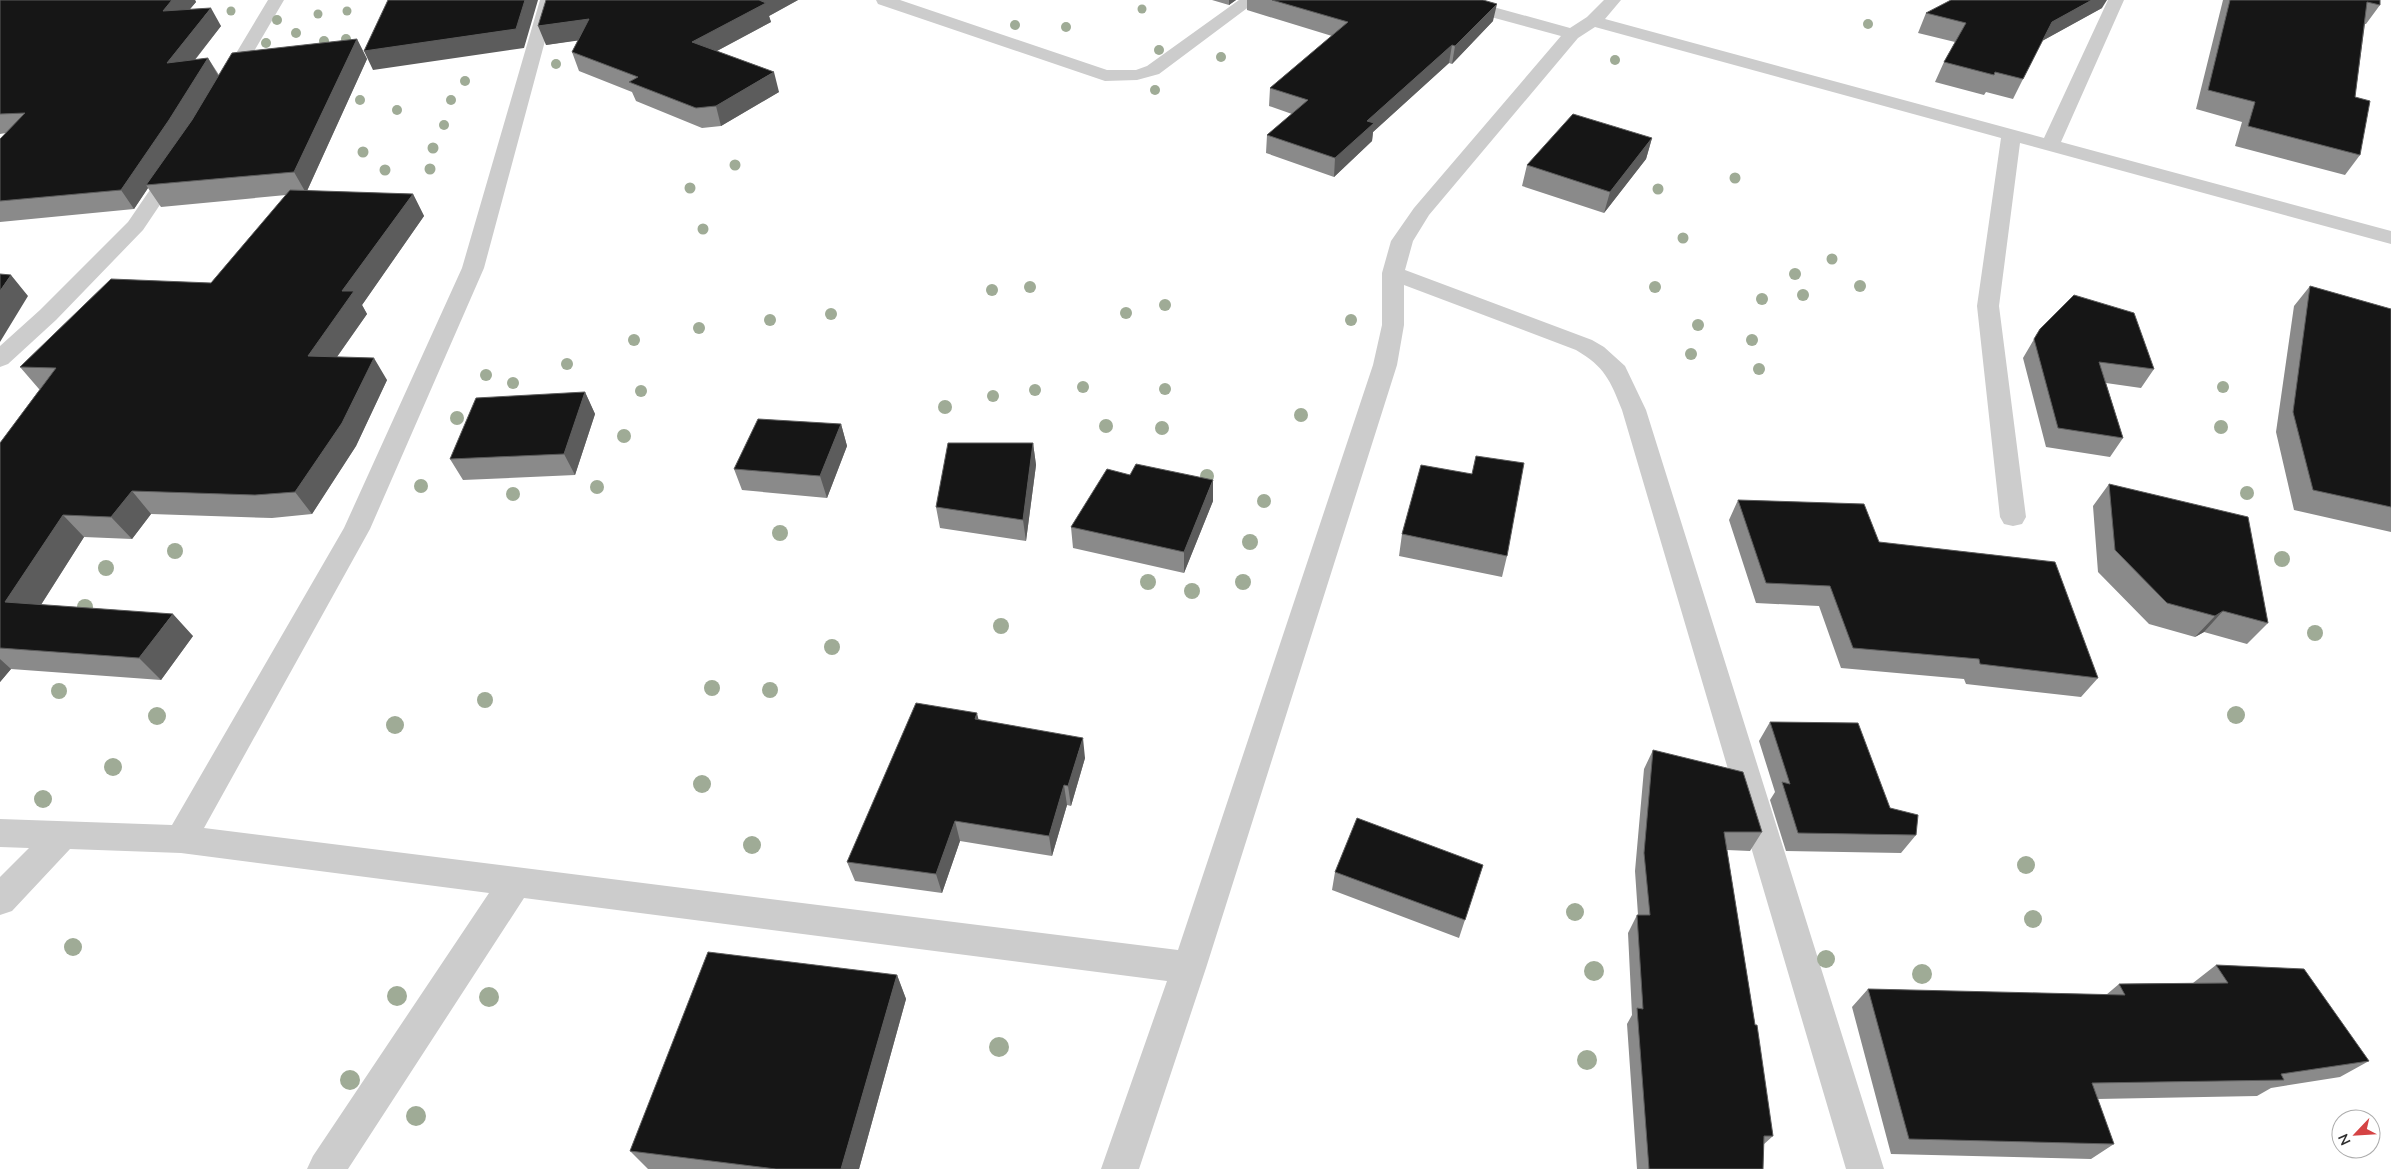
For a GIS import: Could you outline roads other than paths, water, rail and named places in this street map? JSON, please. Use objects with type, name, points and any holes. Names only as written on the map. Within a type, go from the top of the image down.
[{"type":"street","points":[[218,98],[276,0]]},
{"type":"street","points":[[181,840],[358,529],[473,268],[548,0]]},
{"type":"street","points":[[884,0],[1105,76],[1122,76],[1153,70],[1250,0]]},
{"type":"street","points":[[1449,0],[1582,27],[2011,135],[2391,238]]},
{"type":"street","points":[[1120,1169],[1189,968],[1385,365],[1393,325],[1393,273],[1402,241],[1420,212],[1582,27],[1613,0]]},
{"type":"street","points":[[2050,146],[2116,0]]},
{"type":"street","points":[[2011,135],[1992,264],[1988,306],[2013,517]]},
{"type":"street","points":[[0,358],[48,315],[136,226],[188,147]]},
{"type":"street","points":[[1393,273],[1584,345],[1603,355],[1615,366],[1637,420],[1865,1169]]},
{"type":"street","points":[[0,833],[181,840],[1189,968]]},
{"type":"street","points":[[0,900],[62,835]]},
{"type":"street","points":[[326,1169],[515,883]]}]
